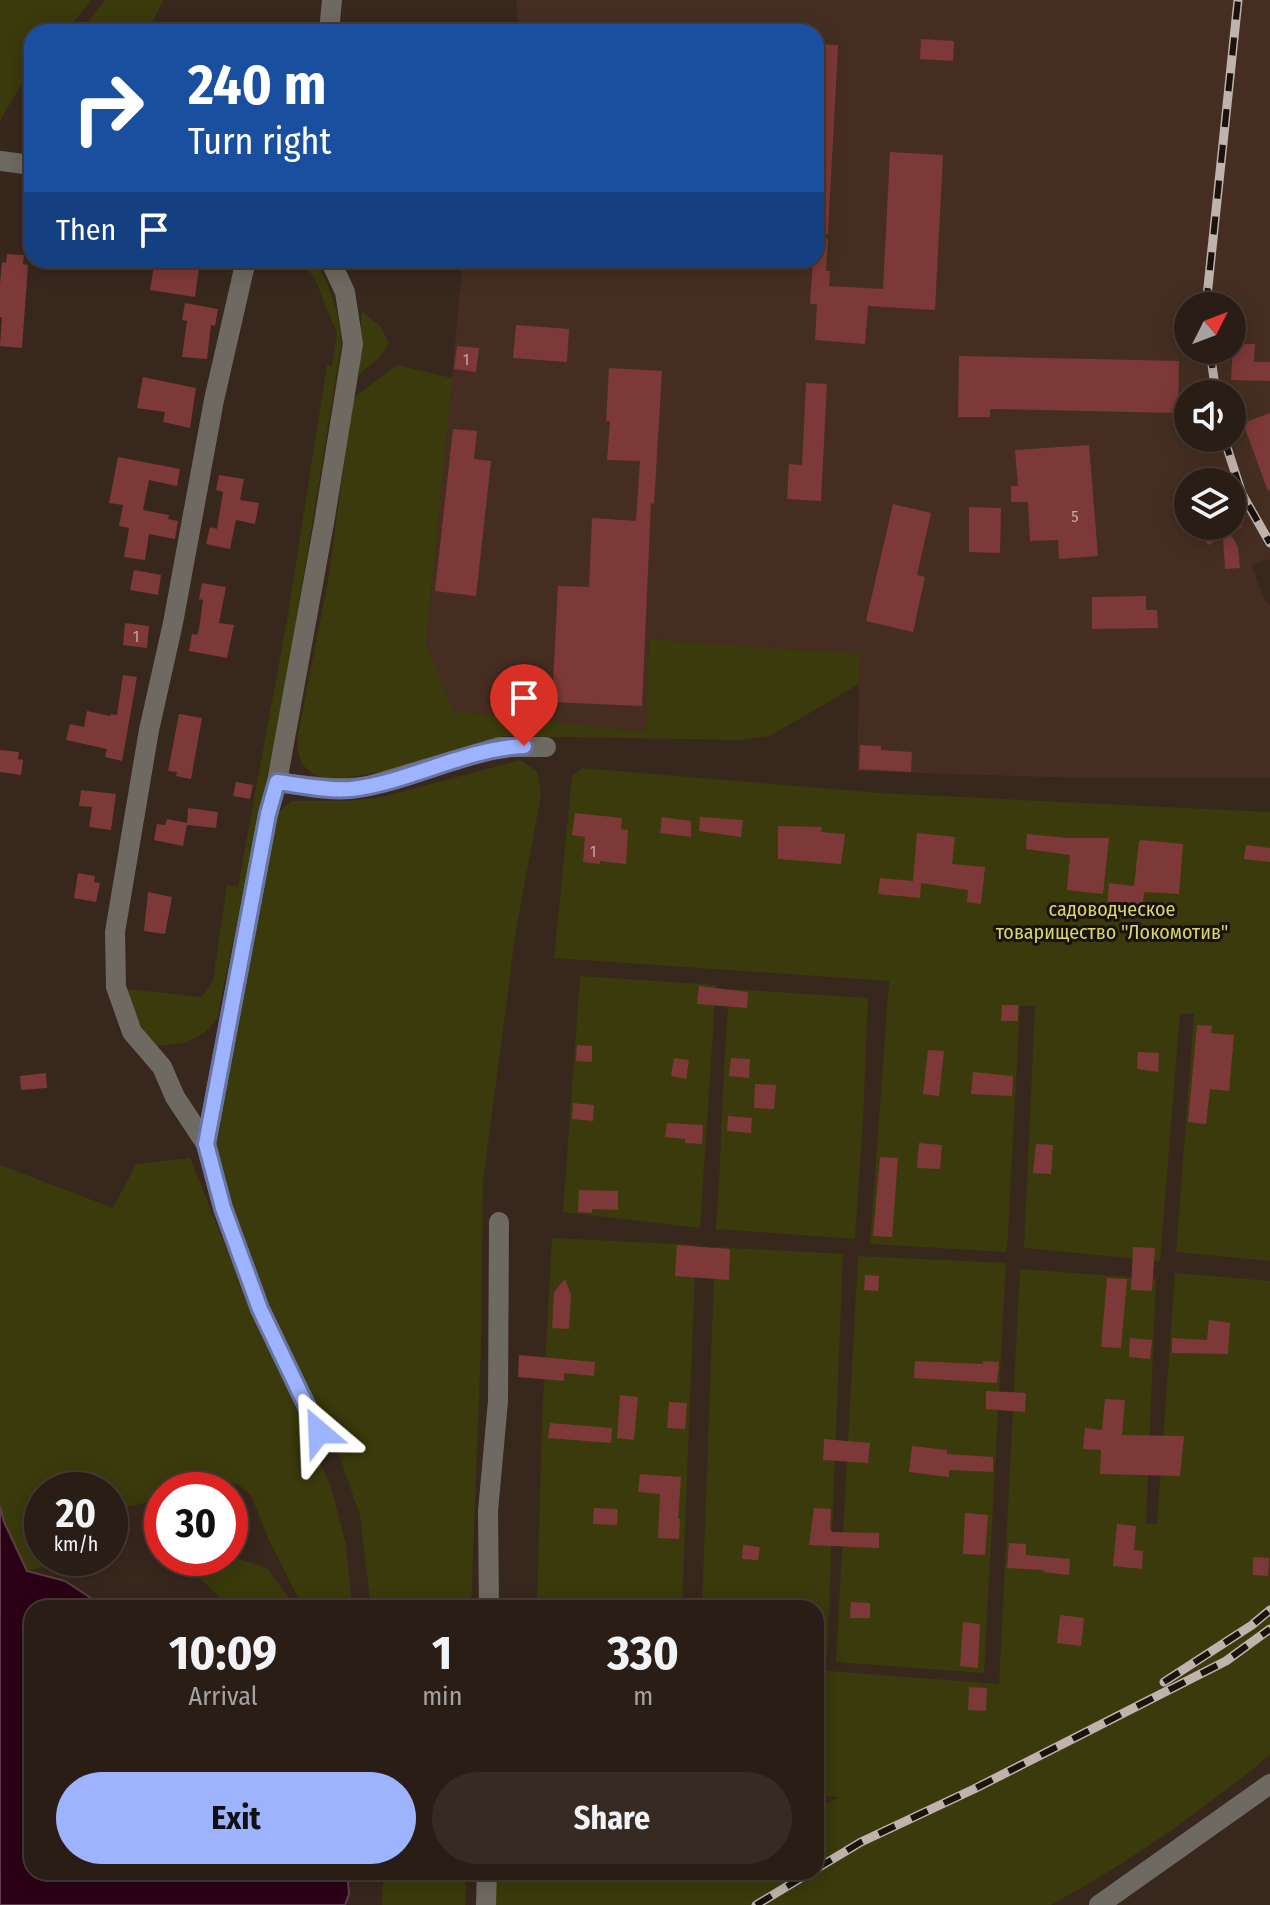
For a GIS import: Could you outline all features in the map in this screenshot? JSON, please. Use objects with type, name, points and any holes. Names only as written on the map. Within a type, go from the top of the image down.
[{"type":"street","points":[[330,24],[332,0]]},
{"type":"street","points":[[0,161],[24,164]]},
{"type":"street","points":[[244,268],[214,400],[173,623],[149,730],[115,932],[116,987],[132,1032],[162,1067],[175,1097],[206,1144],[223,1208],[260,1309],[319,1432]]},
{"type":"street","points":[[206,1144],[268,814],[277,782],[353,344],[345,292],[334,268]]},
{"type":"street","points":[[277,782],[331,790],[348,789],[368,786],[499,747],[546,747]]},
{"type":"street","points":[[489,1600],[488,1511],[498,1401],[499,1222]]},
{"type":"street","points":[[1099,1905],[1270,1784]]},
{"type":"street","points":[[486,1905],[487,1880]]},
{"type":"shaded area","points":[[516,0],[1270,0],[1270,559],[1252,565],[1262,595],[1270,606],[1270,778],[1080,778],[857,771],[860,654],[649,639],[647,732],[452,711],[426,644],[462,268],[824,268],[824,24],[518,24]]},
{"type":"shaded area","points":[[0,1506],[24,1565],[24,1576],[46,1576],[65,1581],[94,1600],[24,1600],[24,1880],[348,1880],[349,1894],[345,1905],[0,1905]]},
{"type":"green space","points":[[0,0],[91,0],[72,24],[24,24],[24,82],[0,121]]},
{"type":"green space","points":[[105,0],[163,0],[153,21],[182,24],[86,24]]},
{"type":"green space","points":[[307,268],[319,268],[326,280],[337,313],[341,347],[296,622],[299,623],[217,1019],[204,1033],[185,1043],[157,1046],[137,1020],[126,989],[202,997],[213,980],[227,885],[238,886],[287,620],[327,365],[332,366],[337,334],[315,279]]},
{"type":"green space","points":[[362,311],[381,327],[389,343],[380,357],[356,377]]},
{"type":"green space","points":[[397,365],[452,378],[426,644],[453,711],[646,732],[649,639],[860,654],[859,684],[770,736],[739,740],[506,736],[377,772],[350,777],[312,773],[299,756],[298,734],[328,581],[353,398]]},
{"type":"green space","points":[[520,760],[537,771],[541,795],[516,930],[483,1182],[481,1346],[471,1600],[370,1600],[360,1516],[337,1448],[279,1328],[243,1242],[215,1148],[277,813],[292,801],[348,801],[382,797]]},
{"type":"green space","name":"садоводческое товарищество \"Локомотив\"","points":[[582,768],[880,793],[1270,812],[1270,1261],[1176,1252],[1194,1014],[1180,1014],[1160,1261],[1024,1248],[1035,1006],[1020,1006],[1007,1252],[870,1244],[889,981],[554,958],[572,776]]},
{"type":"green space","points":[[580,976],[716,985],[700,1228],[563,1212]]},
{"type":"green space","points":[[730,989],[868,998],[855,1239],[716,1229]]},
{"type":"green space","points":[[190,1158],[243,1290],[331,1487],[346,1544],[351,1600],[299,1600],[248,1493],[248,1472],[144,1472],[144,1503],[128,1507],[128,1472],[24,1472],[24,1565],[0,1506],[0,1165],[113,1208],[136,1164]]},
{"type":"green space","points":[[552,1238],[696,1245],[682,1600],[537,1600],[542,1421]]},
{"type":"green space","points":[[715,1247],[843,1254],[827,1659],[824,1659],[824,1600],[702,1600]]},
{"type":"green space","points":[[858,1256],[1006,1263],[984,1673],[836,1662]]},
{"type":"green space","points":[[1020,1269],[1156,1279],[1146,1524],[1157,1524],[1175,1273],[1270,1281],[1270,1755],[1164,1835],[1051,1905],[490,1905],[491,1880],[824,1880],[824,1804],[839,1797],[824,1796],[824,1671],[999,1684]]},
{"type":"green space","points":[[248,1562],[267,1568],[290,1600],[223,1600],[197,1576],[248,1576]]},
{"type":"green space","points":[[383,1880],[466,1880],[465,1905],[382,1905]]},
{"type":"building","points":[[921,39],[954,41],[953,61],[920,59]]},
{"type":"building","points":[[824,44],[838,45],[828,234],[824,234]]},
{"type":"building","points":[[890,152],[943,155],[935,310],[868,306],[865,344],[815,340],[817,304],[810,304],[812,268],[824,268],[824,239],[828,239],[826,271],[830,271],[829,286],[883,289]]},
{"type":"building","points":[[7,254],[24,255],[24,268],[28,268],[22,348],[0,346],[0,284],[2,262],[6,263]]},
{"type":"building","points":[[154,268],[199,268],[195,297],[150,290]]},
{"type":"building","points":[[185,303],[218,309],[215,326],[211,325],[207,359],[182,357],[187,321],[182,320]]},
{"type":"building","points":[[516,325],[569,329],[567,362],[513,358]]},
{"type":"building","points":[[1246,344],[1255,344],[1254,362],[1270,362],[1270,381],[1231,380],[1232,364],[1246,364]]},
{"type":"building","points":[[457,346],[479,348],[476,372],[454,369]]},
{"type":"building","points":[[959,356],[1174,361],[1174,364],[1179,364],[1179,380],[1174,380],[1174,413],[990,409],[990,417],[958,417]]},
{"type":"building","points":[[609,368],[662,371],[654,504],[651,503],[642,706],[552,702],[558,586],[589,587],[592,518],[636,521],[640,461],[607,460]]},
{"type":"building","points":[[143,377],[196,388],[190,428],[163,422],[165,412],[137,408]]},
{"type":"building","points":[[806,383],[827,384],[821,501],[787,499],[789,464],[802,465]]},
{"type":"building","points":[[1270,413],[1268,491],[1246,431],[1246,422]]},
{"type":"building","points":[[453,429],[477,431],[474,459],[491,461],[476,596],[435,591]]},
{"type":"building","points":[[1089,445],[1098,556],[1059,559],[1058,540],[1030,541],[1028,502],[1011,502],[1011,486],[1018,486],[1015,450]]},
{"type":"building","points":[[118,457],[180,469],[177,486],[149,480],[143,510],[169,515],[168,519],[178,521],[175,539],[149,534],[145,560],[124,557],[129,528],[119,526],[123,505],[109,503]]},
{"type":"building","points":[[219,475],[244,479],[240,500],[259,503],[255,524],[236,520],[230,549],[206,544],[210,527],[217,529],[223,492],[216,490]]},
{"type":"building","points":[[893,504],[931,513],[917,575],[925,577],[913,632],[866,621]]},
{"type":"building","points":[[969,507],[1001,508],[1000,553],[969,552]]},
{"type":"building","points":[[1223,540],[1234,540],[1238,547],[1240,568],[1225,569]]},
{"type":"building","points":[[134,570],[161,575],[158,595],[130,590]]},
{"type":"building","points":[[202,583],[226,587],[219,623],[234,625],[227,658],[189,651],[192,634],[197,635],[199,629]]},
{"type":"building","points":[[1146,596],[1146,610],[1157,610],[1158,628],[1092,629],[1092,597]]},
{"type":"building","points":[[125,623],[149,626],[147,648],[123,645]]},
{"type":"building","points":[[123,675],[137,677],[122,761],[105,757],[107,749],[66,740],[70,724],[84,727],[87,711],[117,715]]},
{"type":"building","points":[[179,714],[202,718],[191,779],[168,771]]},
{"type":"building","points":[[860,745],[912,752],[911,772],[859,769]]},
{"type":"building","points":[[0,750],[19,752],[18,759],[23,760],[21,775],[0,772]]},
{"type":"building","points":[[236,782],[253,785],[250,799],[233,796]]},
{"type":"building","points":[[81,790],[116,794],[111,830],[89,827],[92,807],[79,806]]},
{"type":"building","points":[[188,808],[218,812],[216,828],[187,825],[183,846],[154,840],[157,824],[165,825],[167,819],[187,823]]},
{"type":"building","points":[[575,813],[622,818],[621,829],[628,830],[626,864],[583,862],[585,837],[572,835]]},
{"type":"building","points":[[662,817],[691,821],[691,837],[660,833]]},
{"type":"building","points":[[700,817],[743,820],[741,837],[699,831]]},
{"type":"building","points":[[778,826],[822,827],[821,832],[845,834],[841,864],[778,859]]},
{"type":"building","points":[[917,833],[955,837],[952,864],[985,867],[981,904],[967,902],[968,890],[921,883],[920,898],[878,894],[880,878],[913,881]]},
{"type":"building","points":[[1027,834],[1109,838],[1103,894],[1067,890],[1070,855],[1026,849]]},
{"type":"building","points":[[1139,841],[1183,844],[1179,894],[1144,892],[1142,913],[1107,907],[1109,883],[1134,886]]},
{"type":"building","points":[[1246,845],[1270,848],[1270,862],[1244,859]]},
{"type":"building","points":[[78,873],[95,876],[94,882],[100,883],[96,902],[74,898]]},
{"type":"building","points":[[148,892],[172,897],[165,934],[144,931]]},
{"type":"building","points":[[699,986],[748,992],[747,1008],[697,1004]]},
{"type":"building","points":[[1002,1005],[1018,1005],[1018,1021],[1001,1021]]},
{"type":"building","points":[[1197,1025],[1212,1026],[1211,1033],[1234,1035],[1229,1091],[1210,1089],[1206,1124],[1188,1122]]},
{"type":"building","points":[[577,1045],[592,1046],[592,1062],[576,1061]]},
{"type":"building","points":[[928,1050],[944,1051],[939,1096],[923,1094]]},
{"type":"building","points":[[1138,1052],[1159,1053],[1158,1072],[1137,1069]]},
{"type":"building","points":[[674,1058],[689,1060],[686,1079],[671,1076]]},
{"type":"building","points":[[731,1058],[750,1059],[749,1078],[729,1076]]},
{"type":"building","points":[[973,1072],[1013,1076],[1012,1096],[971,1094]]},
{"type":"building","points":[[46,1073],[47,1088],[21,1090],[20,1076]]},
{"type":"building","points":[[755,1084],[776,1085],[774,1109],[754,1108]]},
{"type":"building","points":[[573,1103],[594,1105],[593,1121],[572,1119]]},
{"type":"building","points":[[728,1116],[752,1118],[751,1133],[727,1131]]},
{"type":"building","points":[[667,1123],[703,1125],[702,1144],[665,1137]]},
{"type":"building","points":[[919,1143],[942,1145],[940,1169],[917,1168]]},
{"type":"building","points":[[1036,1144],[1053,1145],[1051,1174],[1033,1173]]},
{"type":"building","points":[[880,1157],[898,1158],[892,1237],[873,1236]]},
{"type":"building","points":[[579,1190],[618,1191],[618,1210],[578,1212]]},
{"type":"building","points":[[677,1245],[730,1249],[729,1280],[675,1276]]},
{"type":"building","points":[[1133,1247],[1155,1248],[1152,1291],[1131,1290]]},
{"type":"building","points":[[865,1275],[879,1276],[878,1291],[864,1290]]},
{"type":"building","points":[[1107,1278],[1127,1279],[1121,1348],[1101,1347]]},
{"type":"building","points":[[565,1279],[571,1295],[569,1329],[552,1328],[554,1292]]},
{"type":"building","points":[[1209,1320],[1230,1323],[1228,1354],[1172,1353],[1172,1338],[1207,1340]]},
{"type":"building","points":[[1130,1338],[1152,1340],[1150,1359],[1129,1357]]},
{"type":"building","points":[[519,1355],[595,1362],[594,1376],[564,1373],[564,1381],[518,1377]]},
{"type":"building","points":[[915,1361],[999,1362],[997,1383],[914,1378]]},
{"type":"building","points":[[986,1391],[1026,1393],[1025,1412],[986,1409]]},
{"type":"building","points":[[620,1395],[638,1397],[634,1440],[617,1438]]},
{"type":"building","points":[[1105,1399],[1125,1400],[1122,1435],[1184,1436],[1180,1476],[1100,1474],[1101,1450],[1083,1449],[1085,1428],[1102,1430]]},
{"type":"building","points":[[669,1402],[687,1403],[685,1429],[667,1428]]},
{"type":"building","points":[[550,1423],[612,1428],[611,1443],[548,1438]]},
{"type":"building","points":[[824,1439],[870,1443],[868,1463],[823,1460]]},
{"type":"building","points":[[912,1446],[947,1450],[947,1454],[993,1457],[993,1472],[949,1470],[949,1477],[909,1472]]},
{"type":"building","points":[[640,1474],[681,1477],[679,1539],[658,1538],[660,1494],[638,1492]]},
{"type":"building","points":[[594,1508],[618,1509],[617,1525],[593,1524]]},
{"type":"building","points":[[814,1508],[831,1509],[832,1532],[879,1533],[879,1548],[809,1545]]},
{"type":"building","points":[[965,1513],[988,1515],[985,1555],[963,1554]]},
{"type":"building","points":[[1117,1524],[1136,1526],[1134,1550],[1143,1551],[1142,1569],[1113,1566]]},
{"type":"building","points":[[1009,1543],[1026,1544],[1026,1555],[1070,1559],[1069,1575],[1007,1568]]},
{"type":"building","points":[[743,1545],[760,1547],[758,1560],[742,1559]]},
{"type":"building","points":[[1253,1557],[1269,1558],[1268,1576],[1253,1575]]},
{"type":"building","points":[[851,1602],[870,1603],[870,1618],[850,1618]]},
{"type":"building","points":[[1060,1615],[1084,1618],[1081,1646],[1057,1643]]},
{"type":"building","points":[[963,1622],[980,1624],[978,1668],[960,1666]]},
{"type":"building","points":[[969,1687],[987,1688],[986,1711],[968,1710]]},
{"type":"railway","points":[[1207,292],[1238,0]]},
{"type":"railway","points":[[1212,364],[1214,380]]},
{"type":"railway","points":[[1228,452],[1242,494],[1270,543]]},
{"type":"railway","points":[[1164,1682],[1270,1610]]},
{"type":"railway","points":[[824,1864],[861,1842],[974,1789],[1226,1661],[1270,1629]]},
{"type":"railway","points":[[756,1905],[798,1880]]},
{"type":"route","points":[[319,1432],[260,1309],[223,1208],[206,1144],[268,814],[277,782],[331,790],[348,789],[368,786],[499,747],[524,746]]}]
